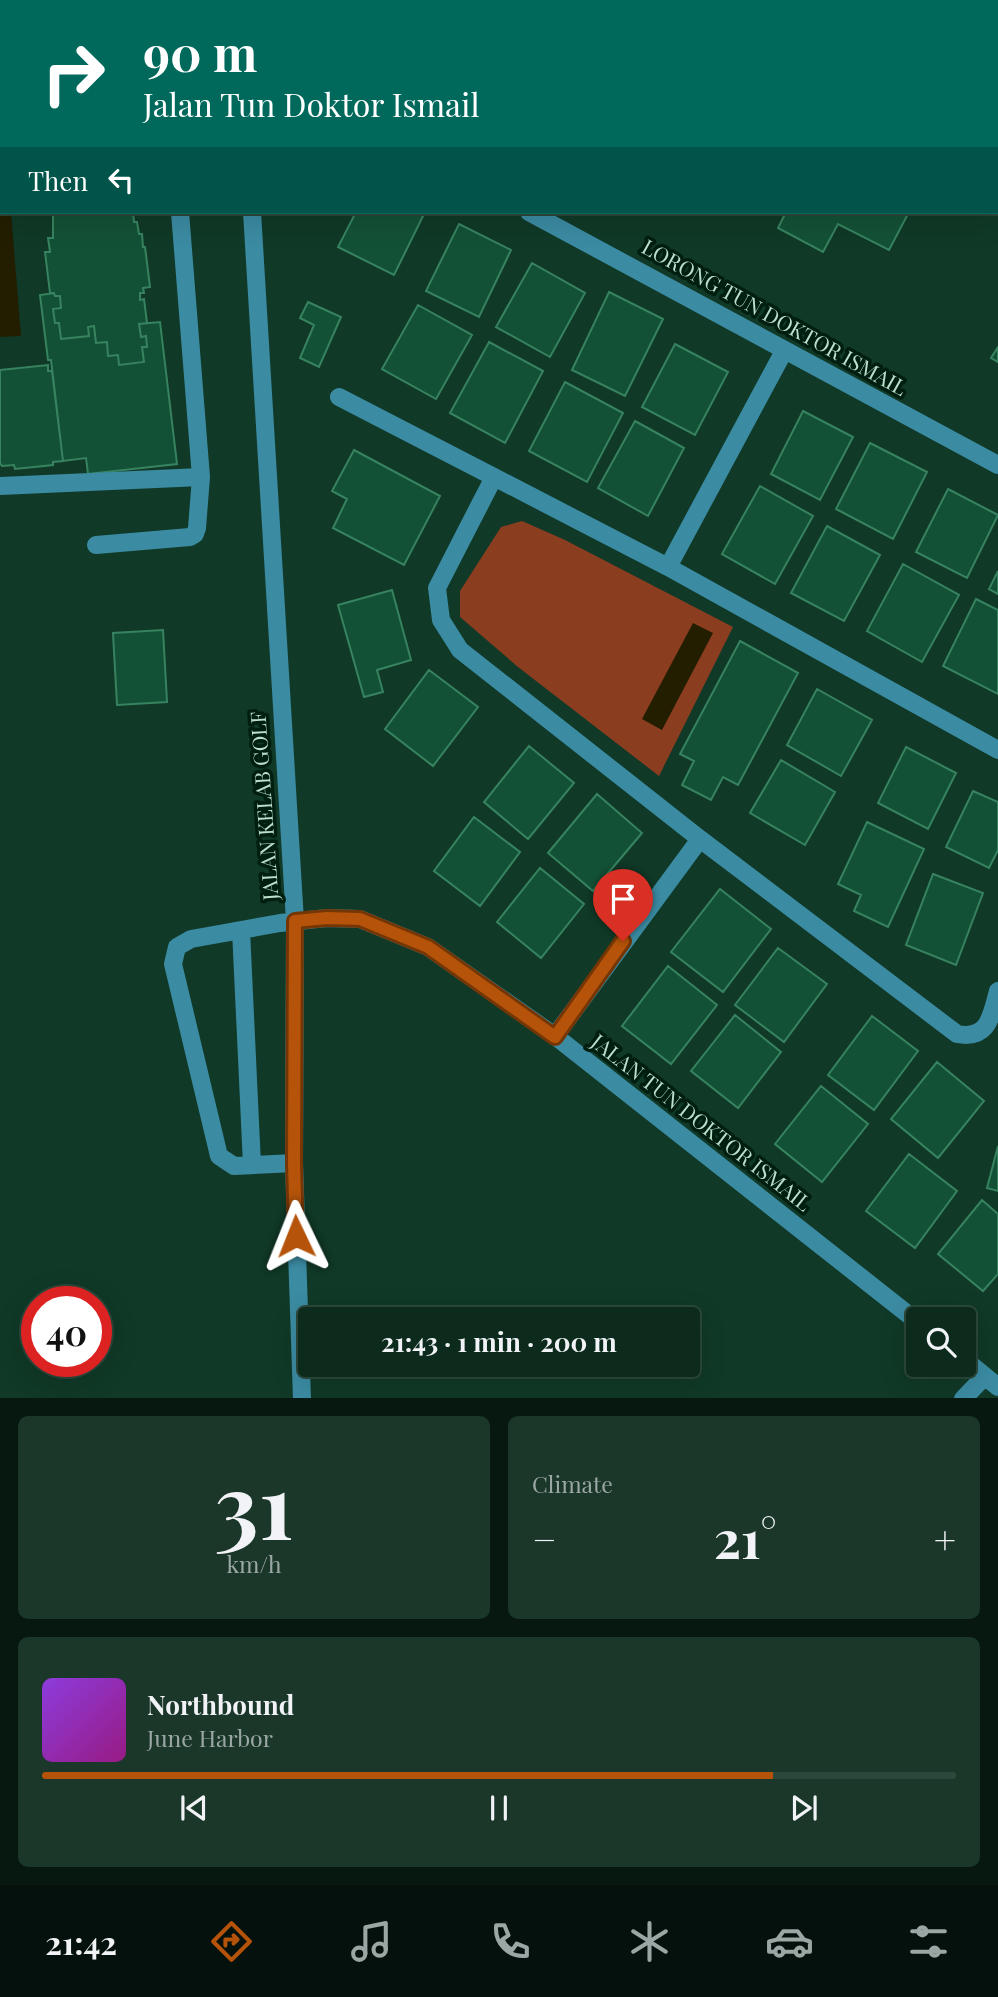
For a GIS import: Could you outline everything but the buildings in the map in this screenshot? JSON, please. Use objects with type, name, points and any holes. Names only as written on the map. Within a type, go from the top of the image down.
[{"type":"street","points":[[96,545],[190,537],[195,534],[197,528],[201,477],[180,214]]},
{"type":"street","name":"JALAN KELAB GOLF","points":[[252,214],[295,921],[294,1163],[302,1398]]},
{"type":"street","name":"LORONG TUN DOKTOR ISMAIL","points":[[533,214],[998,465]]},
{"type":"street","points":[[668,567],[784,351]]},
{"type":"street","points":[[339,397],[668,567],[998,750]]},
{"type":"street","points":[[0,486],[201,477]]},
{"type":"street","points":[[494,477],[436,588],[441,620],[460,649],[700,839],[957,1034],[970,1037],[981,1031],[990,1020],[998,991]]},
{"type":"street","points":[[555,1037],[700,839]]},
{"type":"street","name":"JALAN TUN DOKTOR ISMAIL","points":[[294,1163],[234,1166],[219,1156],[173,964],[177,947],[191,939],[295,921],[360,919],[428,947],[555,1037],[906,1313]]},
{"type":"street","points":[[241,930],[252,1165]]},
{"type":"street","points":[[964,1398],[992,1381],[976,1368]]},
{"type":"shaded area","points":[[0,214],[11,214],[21,336],[0,337]]},
{"type":"shaded area","points":[[522,521],[565,540],[733,627],[659,776],[518,667],[460,617],[460,591],[501,527]]},
{"type":"shaded area","points":[[693,623],[713,633],[662,730],[642,719]]},
{"type":"route","points":[[296,1236],[295,921],[360,919],[428,947],[555,1037],[623,941]]}]
